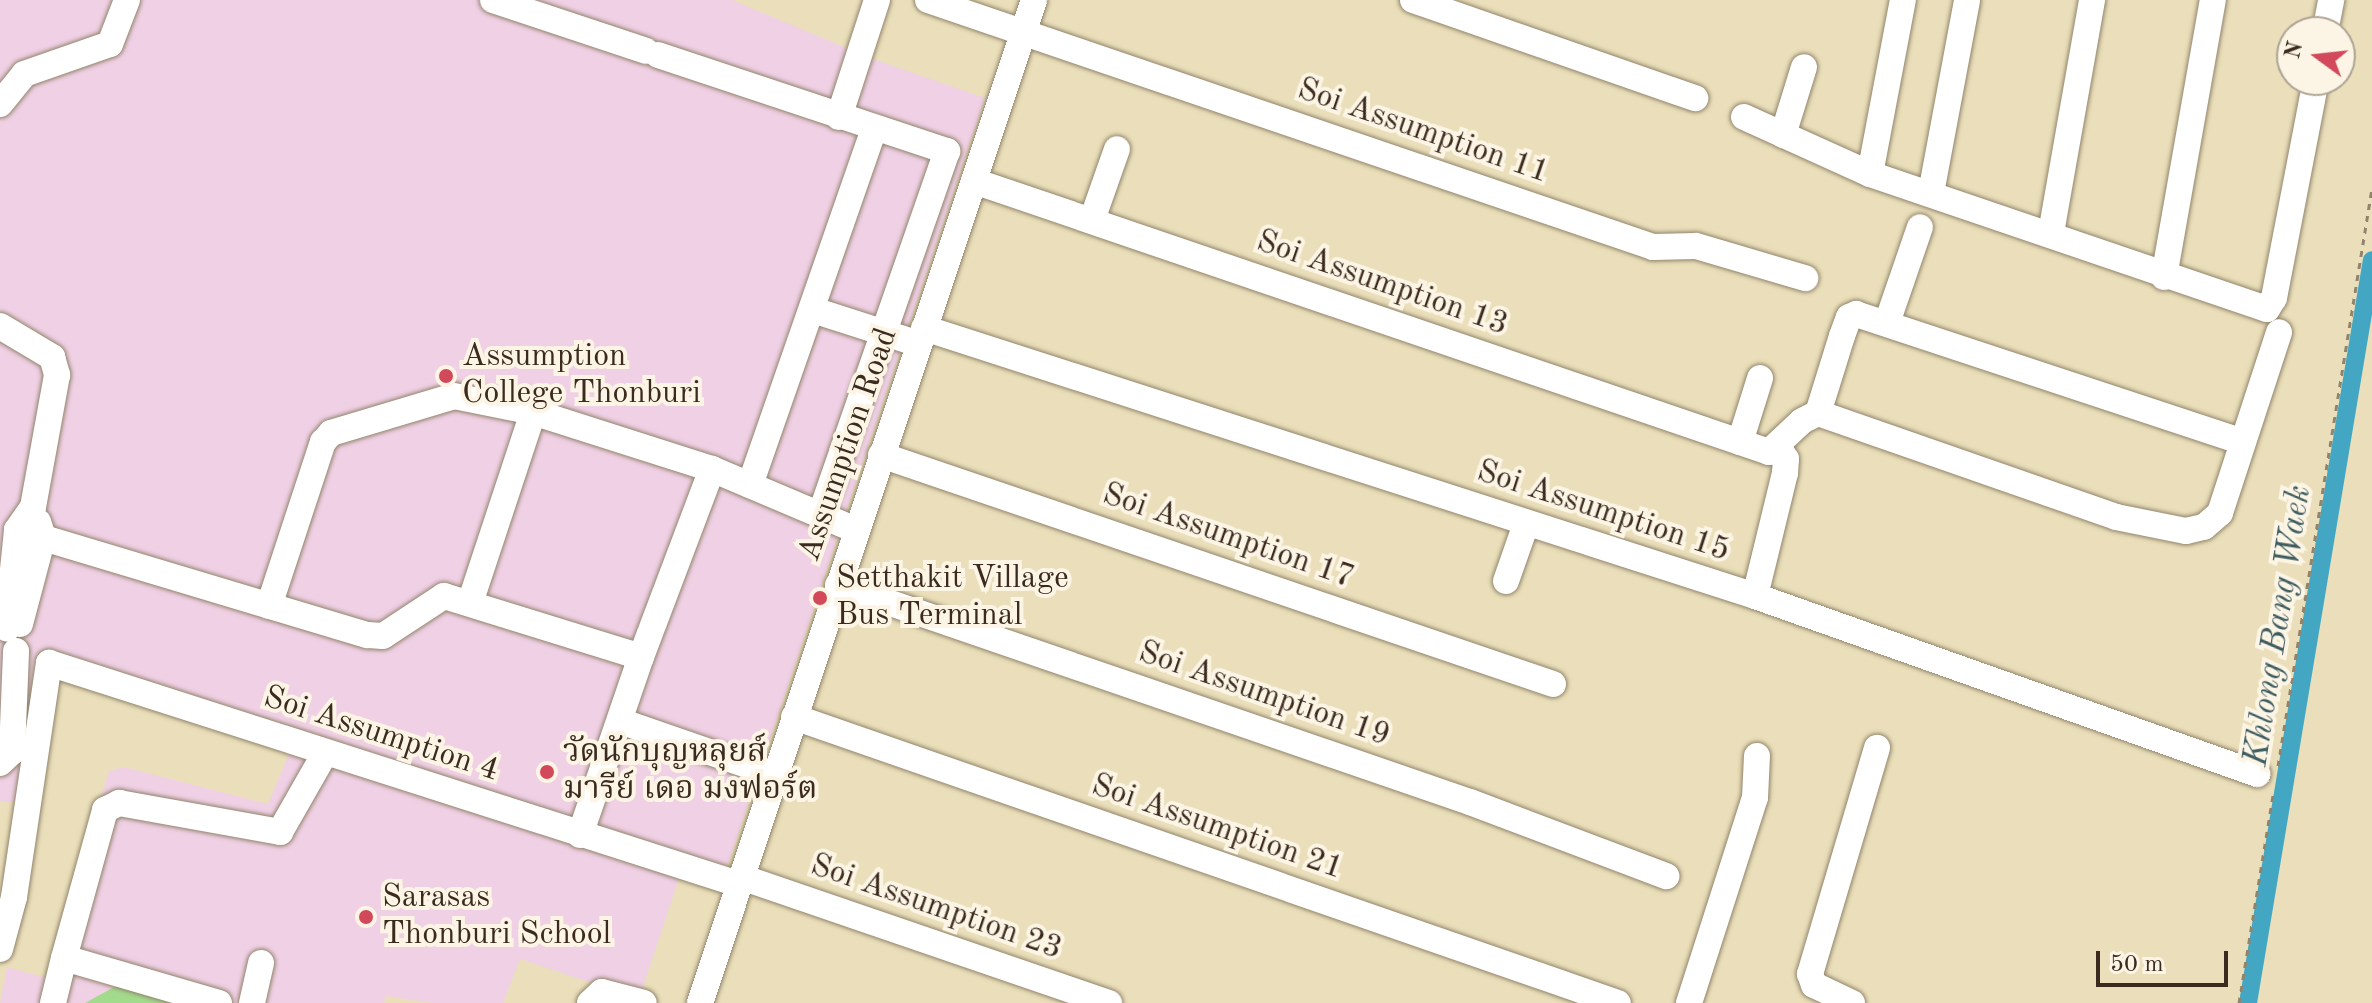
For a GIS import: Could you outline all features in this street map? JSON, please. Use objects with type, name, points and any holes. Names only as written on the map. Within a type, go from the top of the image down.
[{"type":"street","points":[[0,104],[24,74],[110,44],[127,0]]},
{"type":"street","name":"Soi Assumption 13","points":[[493,0],[947,151],[977,171],[1092,220],[1740,442],[1773,449]]},
{"type":"street","points":[[839,117],[877,0]]},
{"type":"street","name":"Soi Assumption 11","points":[[928,0],[1653,247],[1696,246],[1805,278]]},
{"type":"street","name":"Assumption Road","points":[[700,1003],[1034,0]]},
{"type":"street","points":[[1413,0],[1695,98]]},
{"type":"street","points":[[1870,174],[1903,0]]},
{"type":"street","points":[[1931,193],[1967,0]]},
{"type":"street","points":[[2051,233],[2092,0]]},
{"type":"street","points":[[2164,277],[2213,0]]},
{"type":"street","points":[[1783,135],[1804,67]]},
{"type":"street","points":[[1744,117],[1870,174],[2051,233],[2164,277],[2267,309],[2274,298],[2313,96]]},
{"type":"street","points":[[750,485],[874,128]]},
{"type":"street","points":[[1092,220],[1117,149]]},
{"type":"street","points":[[820,515],[947,151]]},
{"type":"street","points":[[1888,320],[1920,227]]},
{"type":"street","name":"Soi Assumption 15","points":[[813,310],[883,332],[921,336],[1755,596],[2269,778]]},
{"type":"street","points":[[1755,596],[1785,473],[1786,459],[1773,449],[1802,421],[1818,413],[1849,317],[1867,314],[1888,320],[2241,441]]},
{"type":"street","points":[[0,326],[56,365],[33,507],[17,530],[18,636],[12,752],[0,763]]},
{"type":"street","points":[[1818,413],[2116,517],[2186,531],[2204,527],[2220,513],[2279,332]]},
{"type":"street","points":[[1740,442],[1760,378]]},
{"type":"street","points":[[269,606],[323,442],[331,433],[454,396],[533,412],[712,469],[856,530]]},
{"type":"street","points":[[470,603],[533,412]]},
{"type":"street","name":"Soi Assumption 17","points":[[881,455],[1553,684]]},
{"type":"street","points":[[580,835],[641,657],[712,469]]},
{"type":"street","points":[[18,636],[43,537],[33,507]]},
{"type":"street","points":[[1506,581],[1526,524]]},
{"type":"street","points":[[17,530],[378,637],[438,598],[470,603],[641,657]]},
{"type":"street","name":"Soi Assumption 19","points":[[838,585],[1470,802],[1666,876]]},
{"type":"street","points":[[0,949],[49,663],[18,636]]},
{"type":"street","name":"Soi Assumption 4","points":[[49,663],[580,835],[740,881]]},
{"type":"street","name":"Soi Assumption 21","points":[[794,717],[1618,1003]]},
{"type":"street","points":[[620,721],[776,775]]},
{"type":"street","points":[[1852,1003],[1814,985],[1810,974],[1877,748]]},
{"type":"street","points":[[53,1003],[111,804],[280,832],[325,753]]},
{"type":"street","points":[[1689,1003],[1755,798],[1757,756]]},
{"type":"street","name":"Soi Assumption 23","points":[[740,881],[1109,1003]]},
{"type":"street","points":[[64,958],[219,1003]]},
{"type":"street","points":[[252,1003],[261,963]]},
{"type":"street","points":[[590,1003],[602,992],[644,1003]]},
{"type":"path","points":[[2239,1003],[2269,778],[2372,188]]},
{"type":"shaded area","name":"Assumption College Thonburi","points":[[0,0],[732,0],[873,59],[985,98],[728,864],[723,867],[107,668],[37,654],[19,802],[0,802]]},
{"type":"shaded area","name":"Sarasas Thonburi School","points":[[290,751],[680,875],[639,999],[520,959],[503,1003],[433,1003],[386,996],[384,1003],[0,1003],[7,967],[47,978],[109,771],[124,767],[268,804]]},
{"type":"green space","points":[[116,986],[197,1003],[85,1003]]},
{"type":"waterway","name":"Khlong Bang Waek","points":[[2248,1003],[2372,260]]},
{"type":"place","name":"Assumption College Thonburi","points":[[446,376]]},
{"type":"place","name":"Setthakit Village Bus Terminal","points":[[820,598]]},
{"type":"place","name":"วัดนักบุญหลุยส์ มารีย์ เดอ มงฟอร์ต","points":[[547,772]]},
{"type":"place","name":"Sarasas Thonburi School","points":[[366,917]]}]
